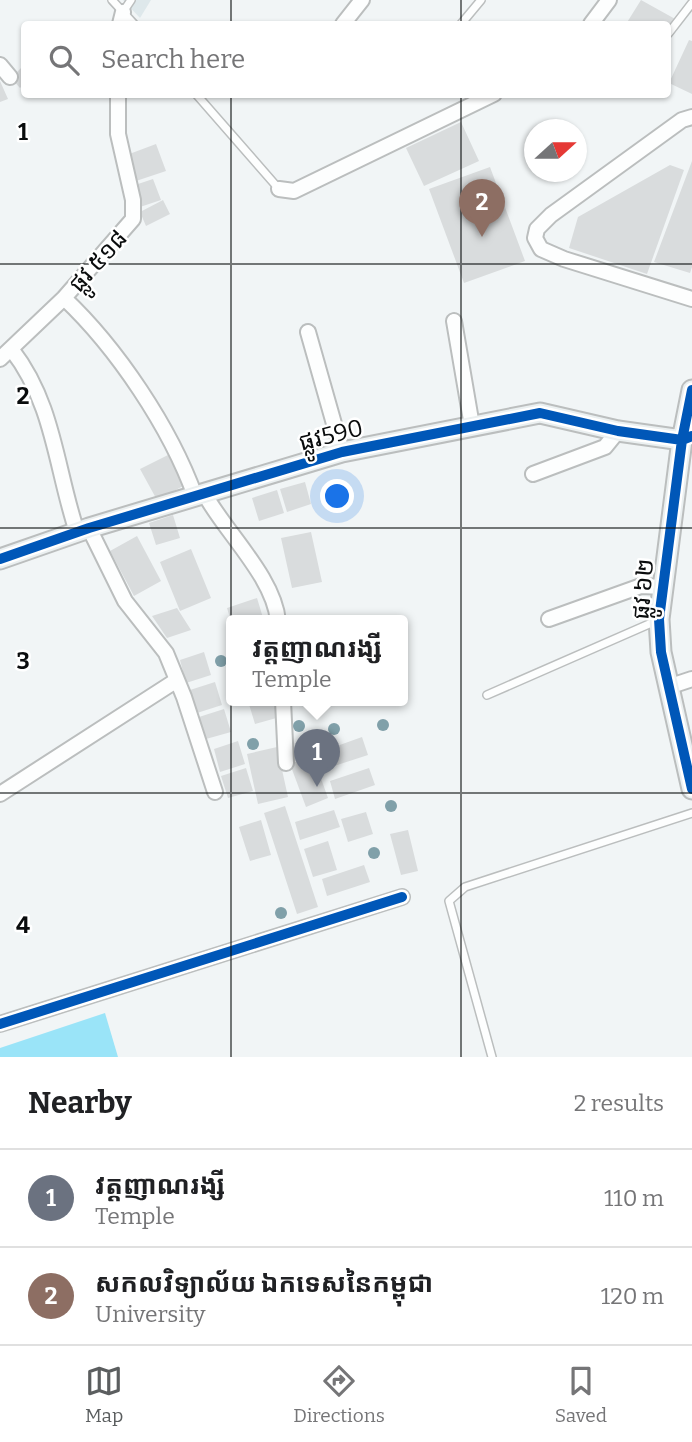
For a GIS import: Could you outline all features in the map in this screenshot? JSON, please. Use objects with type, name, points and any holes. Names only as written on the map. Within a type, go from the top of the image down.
[{"type":"street","points":[[345,21],[362,0]]},
{"type":"street","points":[[595,21],[609,0]]},
{"type":"street","points":[[0,65],[10,77]]},
{"type":"street","name":"ផ្លូវ ៥១៨","points":[[0,359],[64,298],[133,219],[133,200],[118,134],[118,98]]},
{"type":"street","points":[[279,189],[294,191],[486,98]]},
{"type":"street","points":[[692,117],[682,120],[551,215],[537,229],[535,238],[541,249],[564,259],[692,299]]},
{"type":"street","points":[[64,298],[88,320],[151,408],[199,494],[263,579],[277,615]]},
{"type":"street","points":[[454,321],[472,426]]},
{"type":"street","points":[[308,332],[342,452]]},
{"type":"street","points":[[12,350],[28,370],[50,419],[83,530],[125,601],[166,653],[215,792]]},
{"type":"street","name":"ផ្លូវ ៦២","points":[[692,390],[659,619],[661,652],[692,789]]},
{"type":"street","name":"ផ្លូវ590","points":[[0,559],[83,530],[342,452],[540,413],[618,431],[687,438]]},
{"type":"street","points":[[533,474],[605,447],[618,431]]},
{"type":"street","points":[[549,619],[640,586],[663,587]]},
{"type":"street","points":[[668,687],[692,679]]},
{"type":"street","points":[[0,794],[177,680]]},
{"type":"street","points":[[283,706],[286,763]]},
{"type":"street","points":[[0,1024],[402,897]]},
{"type":"lane","points":[[112,0],[125,12]]},
{"type":"lane","points":[[464,21],[481,0]]},
{"type":"lane","points":[[671,29],[692,3]]},
{"type":"lane","points":[[199,98],[279,189]]},
{"type":"lane","points":[[487,695],[659,619]]},
{"type":"lane","points":[[492,1057],[449,901],[465,887],[692,813]]},
{"type":"shaded area","points":[[123,0],[151,0],[140,18]]},
{"type":"shaded area","points":[[105,1013],[118,1057],[0,1057],[0,1048]]},
{"type":"building","points":[[641,0],[677,20],[671,31],[671,21],[628,21]]},
{"type":"building","points":[[689,40],[692,41],[692,94],[671,84]]},
{"type":"building","points":[[21,68],[20,88],[11,78]]},
{"type":"building","points":[[0,81],[8,99],[0,102]]},
{"type":"building","points":[[461,122],[479,161],[424,186],[406,148]]},
{"type":"building","points":[[156,144],[166,171],[133,182],[124,156]]},
{"type":"building","points":[[692,161],[692,267],[690,273],[654,262]]},
{"type":"building","points":[[670,165],[684,170],[647,274],[569,248],[578,217]]},
{"type":"building","points":[[490,167],[525,261],[464,283],[429,189]]},
{"type":"building","points":[[153,179],[161,200],[140,207],[132,186]]},
{"type":"building","points":[[163,200],[170,214],[146,226],[140,212]]},
{"type":"building","points":[[168,455],[185,485],[157,500],[140,469]]},
{"type":"building","points":[[305,482],[311,504],[287,512],[280,489]]},
{"type":"building","points":[[277,490],[284,513],[259,521],[252,498]]},
{"type":"building","points":[[173,515],[180,538],[156,545],[149,523]]},
{"type":"building","points":[[311,532],[322,582],[292,588],[281,538]]},
{"type":"building","points":[[137,536],[161,581],[134,596],[110,551]]},
{"type":"building","points":[[191,549],[211,598],[180,611],[160,562]]},
{"type":"building","points":[[257,598],[262,615],[229,615],[227,608]]},
{"type":"building","points":[[177,608],[191,630],[167,638],[152,616]]},
{"type":"building","points":[[204,652],[211,675],[186,683],[180,660]]},
{"type":"building","points":[[215,682],[222,705],[197,713],[190,690]]},
{"type":"building","points":[[250,706],[277,706],[280,717],[255,724]]},
{"type":"building","points":[[224,709],[231,732],[206,739],[199,717]]},
{"type":"building","points":[[362,737],[368,755],[328,768],[323,751]]},
{"type":"building","points":[[238,741],[245,764],[220,772],[214,749]]},
{"type":"building","points":[[277,747],[288,797],[258,804],[247,754]]},
{"type":"building","points":[[313,756],[328,798],[306,807],[290,764]]},
{"type":"building","points":[[246,768],[253,791],[228,798],[221,776]]},
{"type":"building","points":[[369,768],[375,785],[335,799],[330,781]]},
{"type":"building","points":[[285,806],[318,907],[297,914],[264,813]]},
{"type":"building","points":[[334,810],[340,827],[300,840],[295,822]]},
{"type":"building","points":[[366,812],[373,834],[348,842],[341,819]]},
{"type":"building","points":[[261,820],[271,855],[250,861],[239,827]]},
{"type":"building","points":[[408,830],[418,871],[401,875],[390,834]]},
{"type":"building","points":[[328,841],[337,870],[313,877],[304,849]]},
{"type":"building","points":[[364,865],[370,882],[327,896],[322,879]]},
{"type":"cycle path","points":[[692,390],[682,440],[659,619],[661,652],[692,789]]},
{"type":"cycle path","points":[[0,559],[89,528],[342,452],[540,413],[618,431],[682,440],[692,436]]},
{"type":"cycle path","points":[[0,1024],[402,897]]},
{"type":"place","name":"សកលវិទ្យាល័យ ឯកទេសនៃកម្ពុជា","points":[[482,237]]},
{"type":"place","name":"វត្តញាណរង្សី","points":[[317,787]]}]
